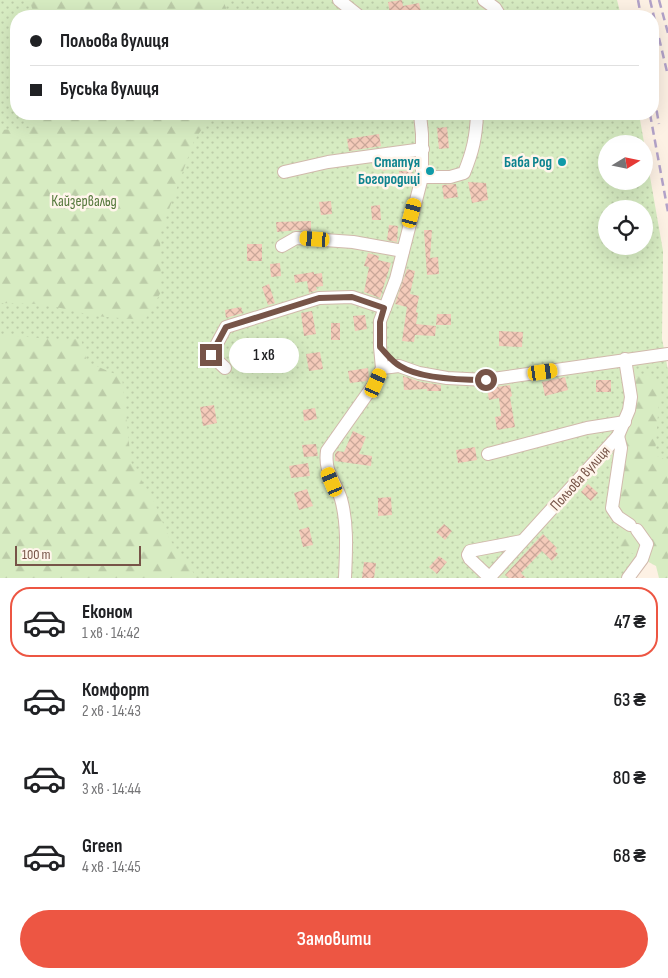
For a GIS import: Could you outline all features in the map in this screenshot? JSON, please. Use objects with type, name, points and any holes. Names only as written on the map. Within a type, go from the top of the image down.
[{"type":"street","points":[[339,0],[352,10]]},
{"type":"street","points":[[484,0],[496,10]]},
{"type":"street","points":[[345,578],[344,515],[341,498],[328,472],[327,451],[376,383],[382,368],[380,322],[396,279],[422,177],[420,120]]},
{"type":"street","points":[[422,177],[450,176],[464,172],[473,153],[477,120]]},
{"type":"street","points":[[284,172],[328,162],[422,149]]},
{"type":"street","points":[[282,246],[296,238],[353,242],[403,251]]},
{"type":"street","points":[[225,368],[211,355],[226,327],[319,298],[352,297],[384,308]]},
{"type":"street","points":[[380,347],[399,366],[419,373],[447,378],[486,380],[668,354]]},
{"type":"street","name":"Польова вулиця","points":[[489,578],[618,436],[629,410],[630,397],[626,359]]},
{"type":"street","points":[[382,368],[399,366]]},
{"type":"street","points":[[488,454],[587,428],[625,422]]},
{"type":"street","points":[[516,433],[521,440],[527,443]]},
{"type":"street","points":[[618,436],[621,448],[612,508],[618,517],[633,527],[646,544],[642,559],[628,578]]},
{"type":"street","points":[[489,578],[470,559],[468,555],[470,551],[522,541]]},
{"type":"green space","points":[[0,0],[617,0],[620,10],[10,10],[10,120],[640,120],[643,135],[598,135],[598,190],[652,190],[663,251],[662,339],[668,370],[668,476],[629,578],[0,578]]},
{"type":"green space","points":[[29,0],[223,0],[227,10],[33,10]]},
{"type":"green space","name":"Кайзервальд","points":[[31,120],[208,120],[194,141],[160,234],[161,292],[145,320],[95,316],[43,304],[0,303],[0,130],[30,128]]},
{"type":"green space","points":[[6,335],[50,339],[81,339],[87,362],[122,377],[131,462],[155,504],[170,540],[196,578],[0,578],[0,337]]},
{"type":"green space","points":[[643,374],[654,378],[660,386],[655,455],[668,461],[668,578],[659,578],[656,566],[615,544],[626,522],[618,517],[621,448],[629,380]]},
{"type":"building","points":[[402,0],[403,6],[419,3],[421,10],[389,10],[388,2]]},
{"type":"building","points":[[447,127],[449,148],[439,149],[437,128]]},
{"type":"building","points":[[379,134],[381,146],[349,151],[347,139]]},
{"type":"building","points":[[399,160],[400,166],[383,171],[381,163]]},
{"type":"building","points":[[399,171],[412,171],[413,181],[399,181]]},
{"type":"building","points":[[468,182],[486,183],[488,200],[472,203]]},
{"type":"building","points":[[456,184],[458,197],[444,199],[442,185]]},
{"type":"building","points":[[331,201],[332,214],[321,215],[319,202]]},
{"type":"building","points":[[380,205],[381,220],[372,220],[371,206]]},
{"type":"building","points":[[311,221],[311,231],[277,232],[276,222]]},
{"type":"building","points":[[389,225],[398,226],[397,242],[387,240]]},
{"type":"building","points":[[424,230],[432,230],[430,258],[438,257],[439,274],[427,275]]},
{"type":"building","points":[[247,244],[262,244],[262,261],[247,261]]},
{"type":"building","points":[[368,253],[379,256],[378,260],[391,263],[380,298],[364,292],[369,267],[364,266]]},
{"type":"building","points":[[280,263],[281,276],[271,277],[270,264]]},
{"type":"building","points":[[407,269],[415,271],[410,294],[419,296],[416,324],[436,326],[435,336],[415,335],[414,342],[402,341],[407,307],[395,304]]},
{"type":"building","points":[[314,272],[314,274],[322,273],[323,286],[316,287],[317,290],[309,293],[307,281],[295,283],[294,275]]},
{"type":"building","points":[[269,284],[275,303],[268,305],[262,287]]},
{"type":"building","points":[[241,307],[243,313],[226,318],[225,310]]},
{"type":"building","points":[[312,311],[316,334],[304,336],[301,313]]},
{"type":"building","points":[[437,314],[451,314],[451,325],[436,325]]},
{"type":"building","points":[[365,315],[367,329],[355,331],[353,316]]},
{"type":"building","points":[[331,323],[340,323],[340,340],[331,340]]},
{"type":"building","points":[[499,331],[523,332],[522,347],[499,346]]},
{"type":"building","points":[[260,351],[262,364],[251,366],[248,353]]},
{"type":"building","points":[[320,352],[323,369],[309,371],[306,354]]},
{"type":"building","points":[[368,368],[369,377],[367,381],[350,383],[348,371]]},
{"type":"building","points":[[403,376],[421,382],[441,385],[441,391],[427,391],[427,389],[404,390]]},
{"type":"building","points":[[565,377],[568,390],[545,396],[542,382]]},
{"type":"building","points":[[596,380],[611,380],[611,392],[596,392]]},
{"type":"building","points":[[510,385],[515,427],[497,430],[495,417],[501,416],[499,398],[489,400],[487,388]]},
{"type":"building","points":[[214,405],[217,423],[203,426],[200,407]]},
{"type":"building","points":[[315,408],[317,419],[304,421],[303,410]]},
{"type":"building","points":[[353,431],[366,437],[359,454],[372,456],[371,466],[335,461],[335,454],[337,451],[344,452]]},
{"type":"building","points":[[316,444],[318,456],[304,457],[302,445]]},
{"type":"building","points":[[475,447],[477,460],[458,463],[456,450]]},
{"type":"building","points":[[308,463],[310,476],[291,478],[289,466]]},
{"type":"building","points":[[588,484],[598,493],[591,501],[581,492]]},
{"type":"building","points":[[307,489],[313,506],[299,510],[294,493]]},
{"type":"building","points":[[391,497],[392,515],[378,516],[378,498]]},
{"type":"building","points":[[444,524],[452,531],[445,540],[436,532]]},
{"type":"building","points":[[309,527],[313,545],[303,547],[299,530]]},
{"type":"building","points":[[543,534],[557,548],[555,551],[558,554],[552,561],[542,551],[521,573],[526,578],[509,578],[505,575]]},
{"type":"building","points":[[439,556],[447,562],[437,574],[429,567]]},
{"type":"building","points":[[364,562],[376,563],[374,578],[362,578]]},
{"type":"railway","points":[[638,0],[640,10]]},
{"type":"railway","points":[[650,0],[652,10]]},
{"type":"railway","points":[[659,0],[668,33]]},
{"type":"railway","points":[[659,38],[668,76]]},
{"type":"railway","points":[[651,120],[668,212]]},
{"type":"railway","points":[[658,120],[659,124]]},
{"type":"place","name":"Баба Род","points":[[562,162]]},
{"type":"place","name":"Статуя Богородиці","points":[[430,171]]},
{"type":"route","points":[[211,355],[226,327],[319,298],[352,297],[384,308],[380,322],[380,347],[399,366],[419,373],[447,378],[486,380]]}]
